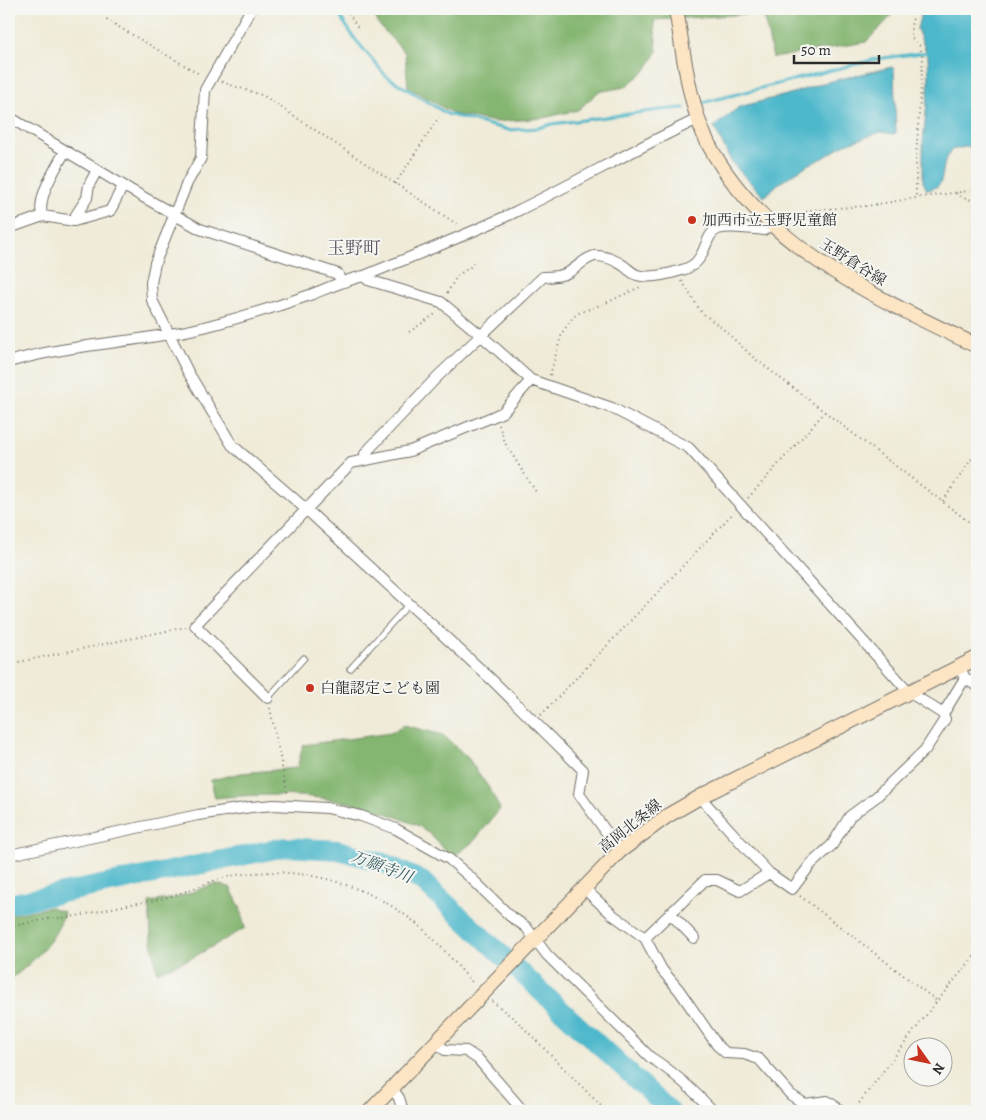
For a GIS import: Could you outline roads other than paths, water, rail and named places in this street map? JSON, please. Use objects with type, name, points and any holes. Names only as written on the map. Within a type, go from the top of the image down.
[{"type":"main road","name":"玉野倉谷線","points":[[676,9],[685,65],[698,119],[709,144],[736,186],[776,228],[815,258],[879,298],[977,346]]},
{"type":"main road","name":"高岡北条線","points":[[370,1111],[620,851],[666,816],[909,692],[962,672],[977,658]]},
{"type":"street","points":[[251,9],[204,90],[201,158],[187,183],[155,263],[151,283],[152,300],[188,372],[232,445],[410,604],[492,680],[583,770],[579,794],[620,851]]},
{"type":"street","points":[[9,117],[123,186],[209,233],[338,274],[341,283]]},
{"type":"street","points":[[9,362],[89,345],[202,327],[252,314],[364,276],[468,234],[515,212],[698,119]]},
{"type":"street","points":[[42,216],[40,210],[45,192],[64,151]]},
{"type":"street","points":[[74,221],[87,198],[89,185],[97,170]]},
{"type":"street","points":[[9,228],[42,216],[74,221],[110,211],[123,186]]},
{"type":"street","points":[[366,459],[365,454],[394,421],[543,277],[551,277],[568,272],[595,256],[604,257],[622,264],[635,274],[656,276],[693,267],[711,234],[717,229],[764,230],[776,228]]},
{"type":"street","points":[[364,276],[368,280],[441,302],[531,380],[612,408],[689,448],[909,692],[943,714]]},
{"type":"street","points":[[268,698],[196,625],[351,463],[410,451],[503,412],[531,380]]},
{"type":"street","points":[[700,797],[769,872],[792,889],[811,864],[832,845],[850,816],[876,797],[925,750],[945,718],[943,714],[962,672],[977,686]]},
{"type":"street","points":[[9,855],[198,815],[251,807],[290,806],[344,810],[396,829],[449,859],[510,916],[526,927],[533,940],[547,955],[644,1050],[691,1088],[713,1111]]},
{"type":"street","points":[[645,938],[705,880],[717,880],[740,891],[769,872]]},
{"type":"street","points":[[585,887],[613,915],[645,938],[662,970],[679,990],[717,1045],[726,1053],[744,1054],[759,1058],[791,1095],[805,1104],[827,1101],[842,1111]]},
{"type":"street","points":[[670,913],[694,938]]},
{"type":"street","points":[[436,1043],[445,1050],[466,1051],[478,1059],[523,1111]]},
{"type":"street","points":[[392,1088],[399,1098],[404,1111]]},
{"type":"lane","points":[[350,669],[410,604]]},
{"type":"lane","points":[[268,698],[304,658]]},
{"type":"water","points":[[922,9],[946,12],[952,9],[977,9],[977,147],[951,150],[945,164],[941,182],[936,187],[927,190],[923,182],[923,143],[929,81],[928,56],[917,29]]},
{"type":"water","points":[[892,67],[894,69],[896,133],[881,132],[843,145],[778,184],[764,197],[732,163],[714,127],[739,107],[790,94],[823,83]]},
{"type":"waterway","points":[[335,9],[355,39],[386,76],[447,114],[509,130],[538,128],[552,124],[684,108]]},
{"type":"waterway","points":[[702,103],[876,59],[929,52]]},
{"type":"waterway","name":"万願寺川","points":[[9,904],[285,847],[338,850],[384,863],[422,881],[670,1111]]},
{"type":"place","name":"加西市立玉野児童館","points":[[692,220]]},
{"type":"place","name":"白龍認定こども園","points":[[310,688]]},
{"type":"district","name":"玉野町","points":[[354,248]]}]
